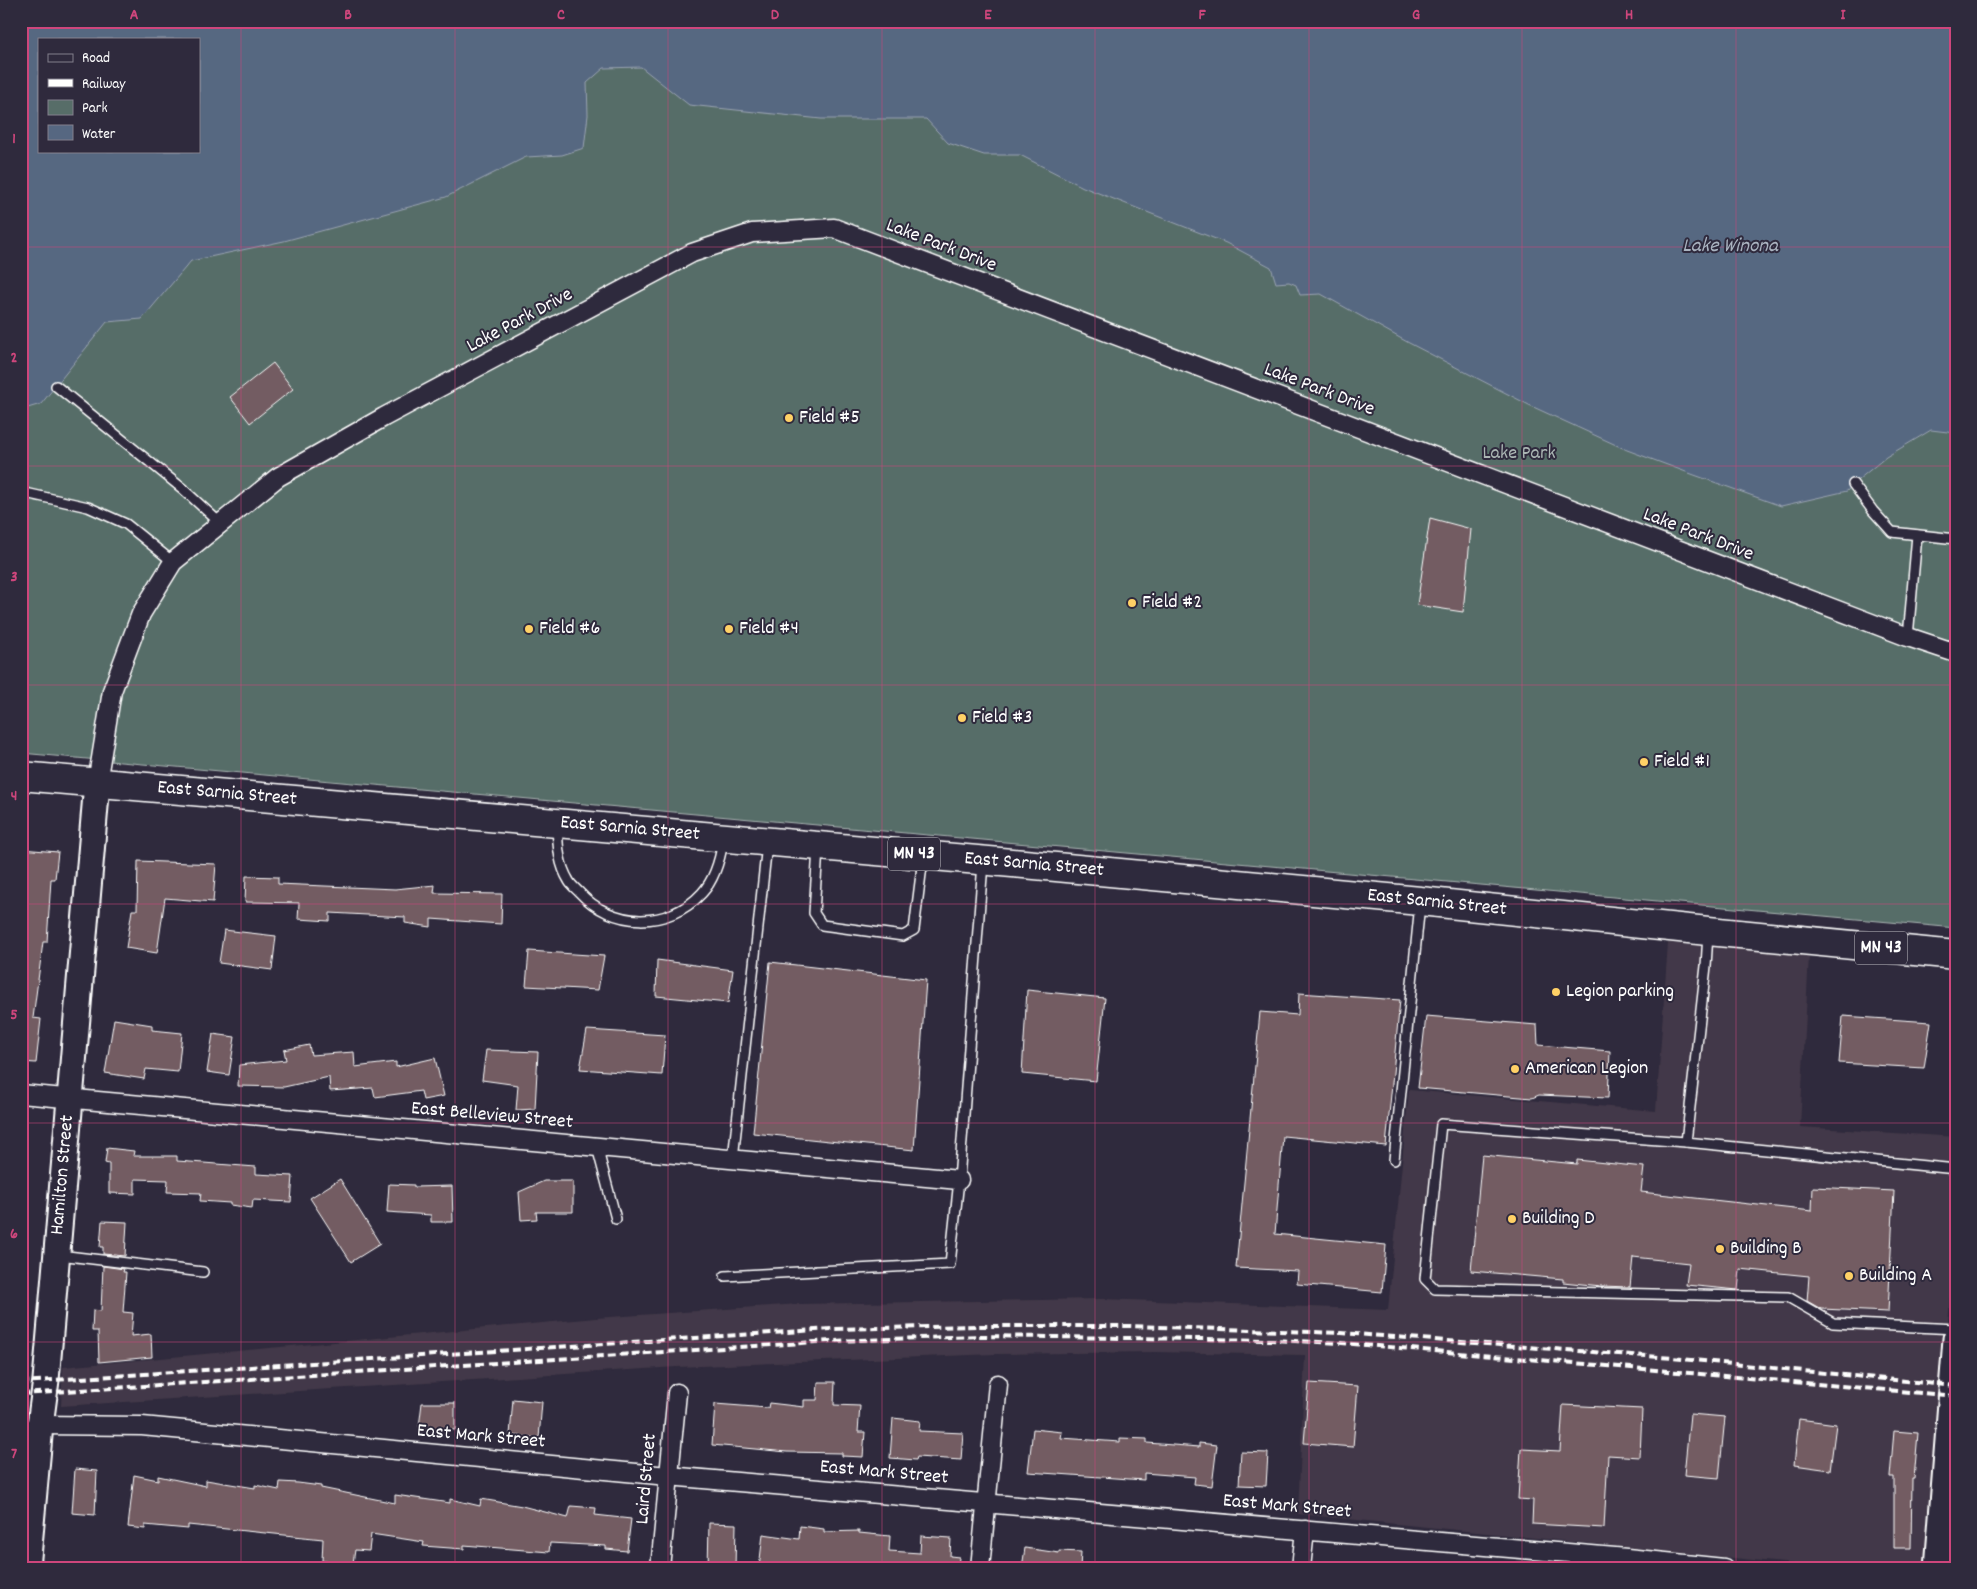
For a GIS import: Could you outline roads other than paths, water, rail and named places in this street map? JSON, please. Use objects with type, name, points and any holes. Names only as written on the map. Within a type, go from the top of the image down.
[{"type":"main road","name":"East Sarnia Street","points":[[21,776],[923,855],[1420,901],[1708,932],[1956,955]]},
{"type":"street","name":"Lake Park Drive","points":[[97,783],[112,691],[141,614],[173,562],[278,476],[384,417],[692,253],[752,233],[834,228],[1956,654]]},
{"type":"street","name":"Hamilton Street","points":[[27,1568],[36,1437],[46,1380],[97,783]]},
{"type":"street","name":"East Belleview Street","points":[[21,1094],[959,1180]]},
{"type":"street","points":[[1938,1568],[1956,1339]]},
{"type":"street","points":[[980,1568],[998,1384]]},
{"type":"street","name":"Laird Street","points":[[660,1568],[677,1393]]},
{"type":"street","name":"East Mark Street","points":[[36,1437],[142,1426],[668,1476],[1305,1530],[1626,1563],[1724,1568]]},
{"type":"street","points":[[1302,1568],[1305,1530]]},
{"type":"lane","points":[[56,386],[183,489],[220,523]]},
{"type":"lane","points":[[1853,484],[1873,511],[1892,532],[1956,539]]},
{"type":"lane","points":[[21,492],[88,506],[126,524],[173,562]]},
{"type":"lane","points":[[1908,637],[1917,535]]},
{"type":"lane","points":[[557,823],[558,854],[569,882],[590,904],[618,918],[648,920],[678,912],[702,893],[718,867],[724,837]]},
{"type":"lane","points":[[733,1159],[767,841]]},
{"type":"lane","points":[[818,846],[814,913],[822,925],[903,936],[914,930],[923,855]]},
{"type":"lane","points":[[725,1276],[950,1264],[959,1180],[983,861]]},
{"type":"lane","points":[[1394,1160],[1420,901]]},
{"type":"lane","points":[[1686,1142],[1706,966],[1708,932]]},
{"type":"lane","points":[[1956,1169],[1686,1142],[1442,1124],[1425,1279],[1435,1289],[1788,1297],[1834,1324],[1956,1329]]},
{"type":"lane","points":[[596,1147],[616,1219]]},
{"type":"lane","points":[[56,1254],[203,1272]]},
{"type":"water","name":"Lake Winona","points":[[21,21],[1956,21],[1956,433],[1931,430],[1886,457],[1847,491],[1781,506],[1627,450],[1529,405],[1409,343],[1321,294],[1300,295],[1296,285],[1289,282],[1276,283],[1271,267],[1226,243],[1083,187],[1020,155],[984,155],[948,143],[926,119],[821,119],[689,105],[641,67],[604,68],[587,83],[588,115],[584,148],[562,155],[526,157],[446,197],[284,241],[191,261],[142,319],[107,322],[41,404],[21,410]]},
{"type":"railway","points":[[21,1382],[832,1329],[980,1326],[1130,1326],[1342,1333],[1672,1358],[1956,1386]]},
{"type":"railway","points":[[21,1394],[832,1341],[979,1336],[1272,1340],[1342,1343],[1956,1396]]},
{"type":"place","name":"Field #5","points":[[789,418]]},
{"type":"place","name":"Field #2","points":[[1132,603]]},
{"type":"place","name":"Field #6","points":[[529,629]]},
{"type":"place","name":"Field #4","points":[[729,629]]},
{"type":"place","name":"Field #3","points":[[962,718]]},
{"type":"place","name":"Field #1","points":[[1644,762]]},
{"type":"place","name":"Legion parking","points":[[1556,992]]},
{"type":"place","name":"American Legion","points":[[1515,1069]]},
{"type":"place","name":"Building D","points":[[1512,1219]]},
{"type":"place","name":"Building B","points":[[1720,1249]]},
{"type":"place","name":"Building A","points":[[1849,1276]]},
{"type":"park label","name":"Lake Park","points":[[1519,454]]}]
